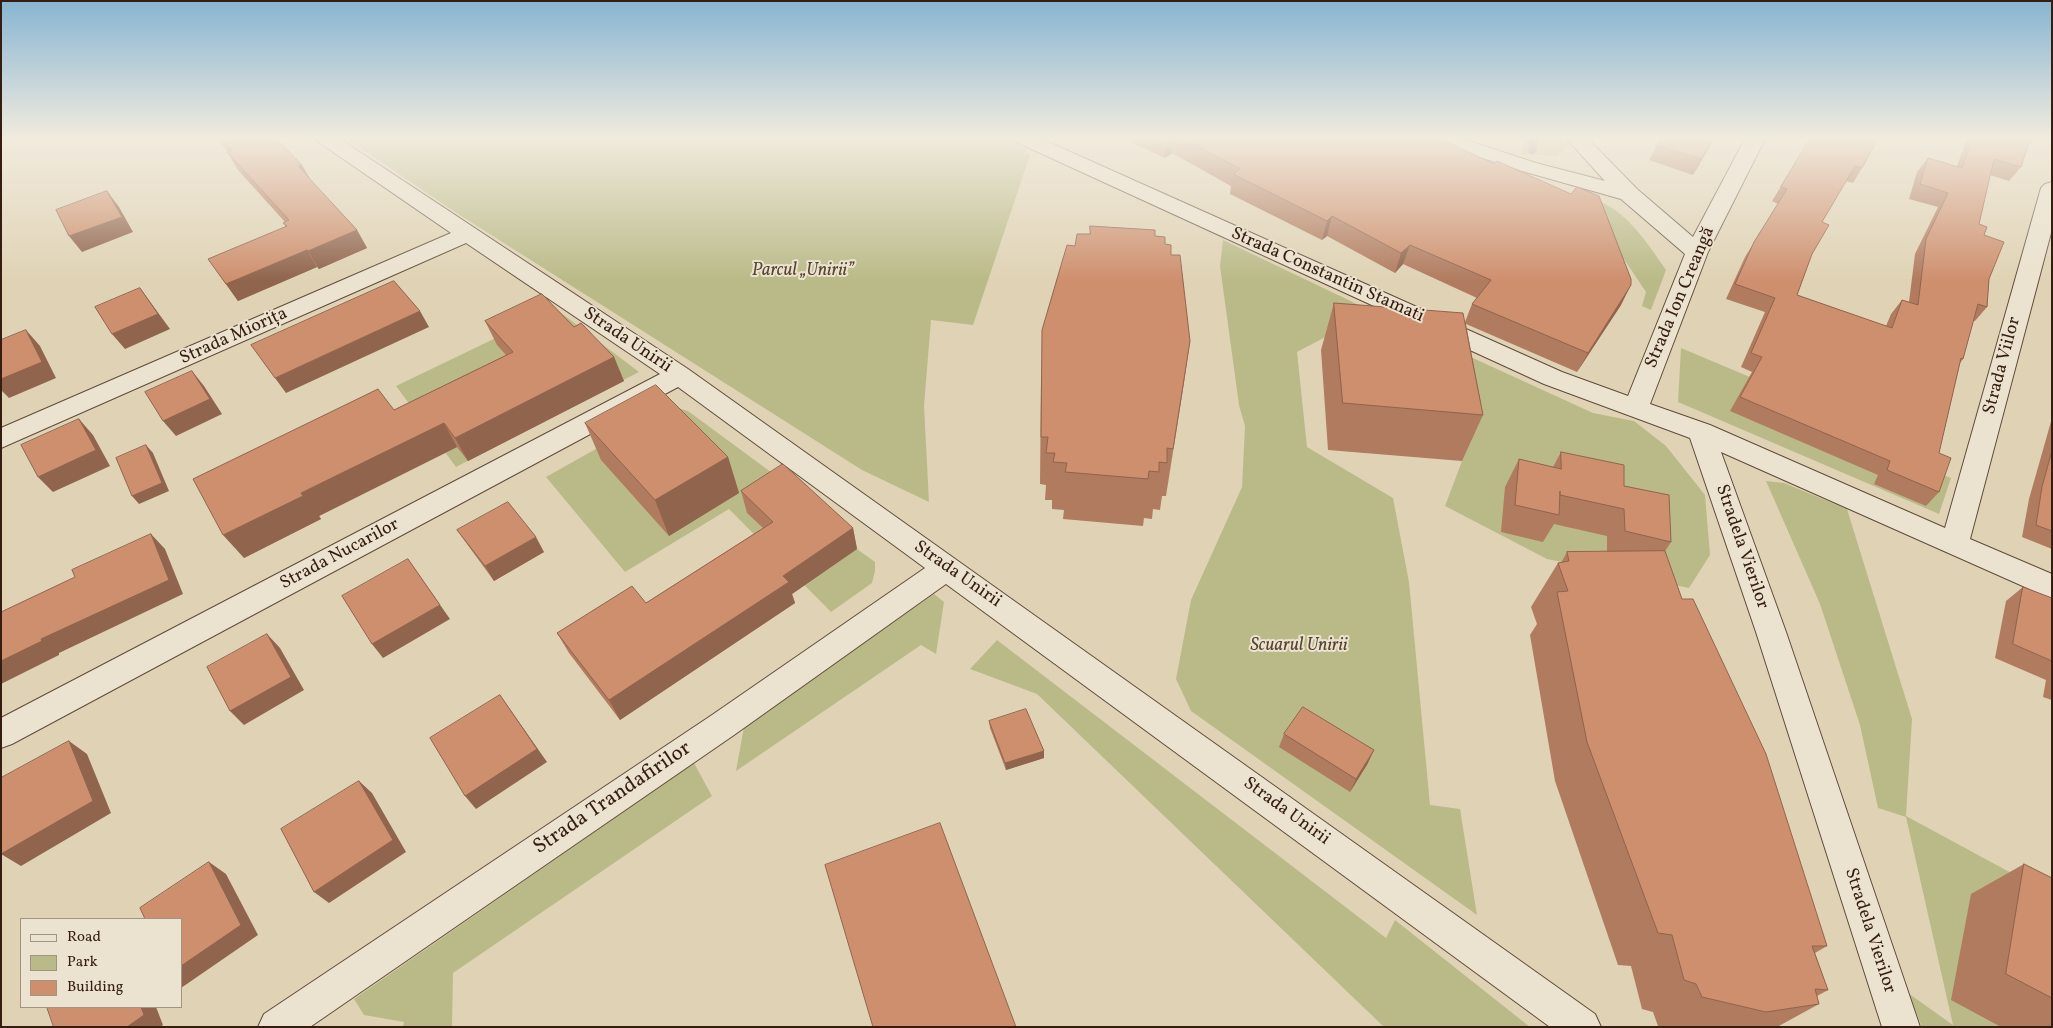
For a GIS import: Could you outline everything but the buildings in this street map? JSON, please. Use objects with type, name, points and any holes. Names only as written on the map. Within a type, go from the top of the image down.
[{"type":"street","name":"Strada Unirii","points":[[395,185],[680,375],[1582,1027]]},
{"type":"street","name":"Strada Constantin Stamati","points":[[1126,185],[1553,378],[1701,432]]},
{"type":"street","points":[[1596,185],[1629,194]]},
{"type":"street","points":[[1620,185],[1696,252]]},
{"type":"street","name":"Strada Ion Creangă","points":[[1636,407],[1696,252],[1731,185]]},
{"type":"street","name":"Strada Viilor","points":[[1955,543],[2052,188]]},
{"type":"street","name":"Strada Miorița","points":[[1,439],[467,234]]},
{"type":"street","name":"Strada Nucarilor","points":[[1,734],[680,375]]},
{"type":"street","points":[[1701,432],[2052,587]]},
{"type":"street","name":"Stradela Vierilor","points":[[1701,432],[1774,641],[1901,1027]]},
{"type":"street","name":"Strada Trandafirilor","points":[[277,1027],[723,725],[947,568]]},
{"type":"green space","name":"Parcul „Unirii”","points":[[415,185],[1020,185],[973,325],[931,320],[924,406],[929,502],[862,470]]},
{"type":"green space","points":[[1581,195],[1596,199],[1609,206],[1631,223],[1666,270],[1651,310],[1642,306],[1646,292]]},
{"type":"green space","name":"Scuarul Unirii","points":[[1223,240],[1361,306],[1333,333],[1297,352],[1307,447],[1393,498],[1409,582],[1430,805],[1460,809],[1477,915],[1191,711],[1176,679],[1191,600],[1242,487],[1245,426],[1239,405],[1220,266]]},
{"type":"green space","points":[[556,309],[639,372],[456,467],[396,386]]},
{"type":"green space","points":[[1451,348],[1593,413],[1634,421],[1666,446],[1705,495],[1710,555],[1689,588],[1547,559],[1445,506],[1462,461]]},
{"type":"green space","points":[[1681,348],[1914,446],[1938,473],[1951,478],[1939,514],[1678,402]]},
{"type":"green space","points":[[672,406],[688,411],[779,478],[857,549],[875,562],[872,583],[831,612],[729,509],[625,572],[546,477]]},
{"type":"green space","points":[[1766,481],[1784,483],[1847,509],[1912,719],[1906,816],[2052,895],[2052,1027],[1922,1027],[1908,993],[1953,1025],[1906,817],[1878,808],[1860,725],[1820,604]]},
{"type":"green space","points":[[934,594],[944,602],[936,654],[921,645],[736,771],[744,727]]},
{"type":"green space","points":[[997,640],[1386,938],[1395,920],[1530,1027],[1384,1027],[1037,694],[970,669]]},
{"type":"green space","points":[[694,763],[712,796],[453,973],[452,1027],[403,1027],[404,1022],[364,1015],[354,999]]}]
